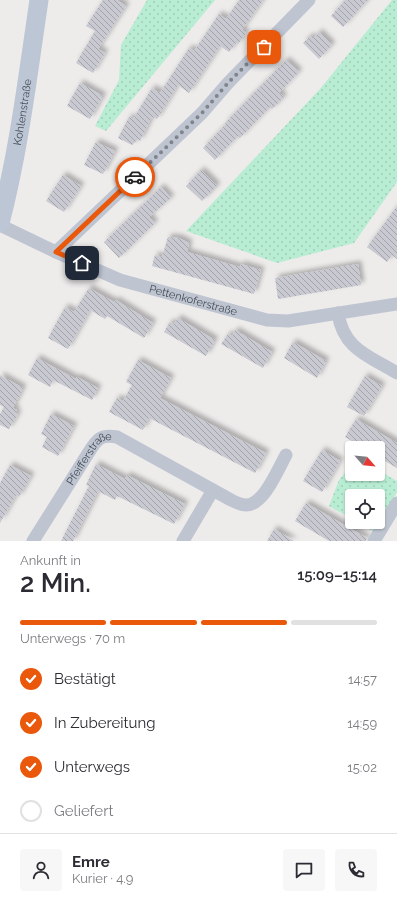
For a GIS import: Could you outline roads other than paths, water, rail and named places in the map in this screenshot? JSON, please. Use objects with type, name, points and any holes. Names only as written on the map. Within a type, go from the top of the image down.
[{"type":"main road","name":"Kohlenstraße","points":[[0,224],[9,189],[22,116],[39,0]]},
{"type":"street","points":[[56,252],[202,113],[228,83],[309,0]]},
{"type":"street","name":"Pettenkoferstraße","points":[[0,224],[56,252],[120,280],[267,320],[288,321],[338,313],[396,300]]},
{"type":"street","points":[[338,313],[340,325],[344,335],[351,344],[397,373]]},
{"type":"street","name":"Pfeifferstraße","points":[[33,541],[95,442],[101,437],[109,435],[117,437],[213,490]]},
{"type":"street","points":[[183,541],[213,490],[231,500],[245,505],[257,502],[265,492],[286,455]]},
{"type":"street","points":[[374,541],[397,503]]}]
